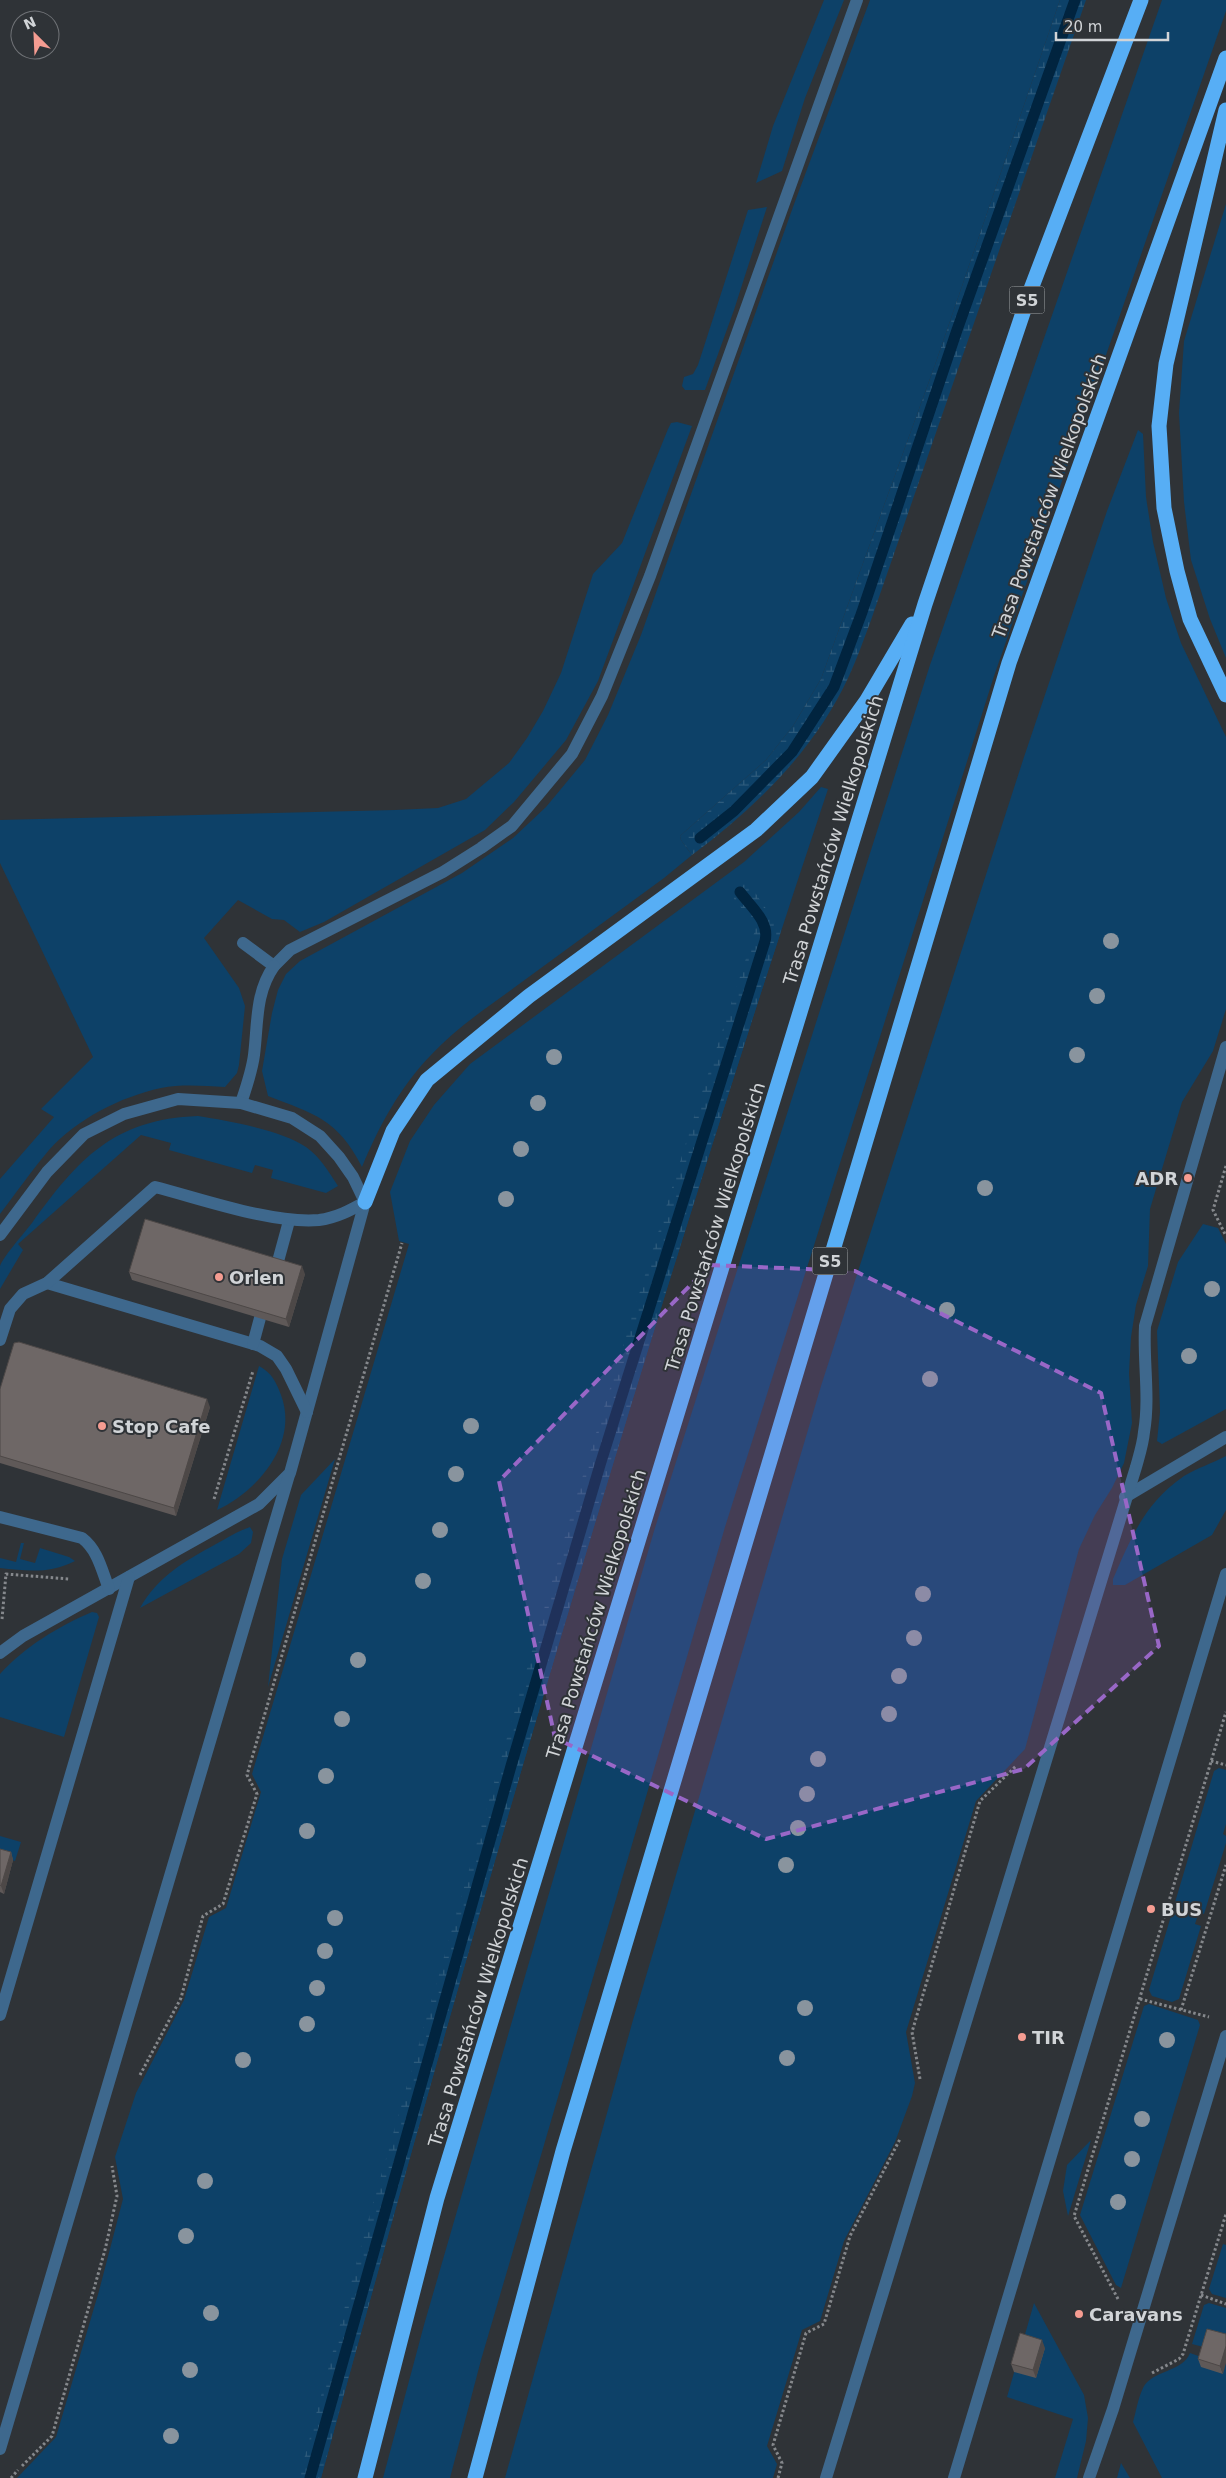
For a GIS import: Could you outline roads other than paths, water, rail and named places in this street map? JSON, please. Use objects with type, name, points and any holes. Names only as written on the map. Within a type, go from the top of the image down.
[{"type":"highway","name":"Trasa Powstańców Wielkopolskich","points":[[365,2478],[437,2198],[925,604],[1031,289],[1141,0]]},
{"type":"highway","name":"Trasa Powstańców Wielkopolskich","points":[[475,2478],[563,2151],[1009,663],[1226,58]]},
{"type":"highway","points":[[1226,110],[1166,364],[1159,426],[1164,508],[1177,571],[1190,619],[1226,695]]},
{"type":"highway","points":[[365,1202],[392,1131],[427,1080],[529,996],[756,830],[812,777],[867,700],[925,604]]},
{"type":"lane","points":[[241,1103],[254,1056],[256,1020],[262,988],[274,966],[290,950],[443,872],[512,826],[572,754],[602,696],[650,576],[857,0]]},
{"type":"lane","points":[[243,943],[274,966]]},
{"type":"lane","points":[[826,2478],[1125,1497],[1136,1467],[1144,1432],[1147,1398],[1143,1358],[1145,1326],[1226,1047]]},
{"type":"lane","points":[[0,1235],[47,1172],[84,1134],[124,1114],[178,1099],[241,1103],[292,1118],[320,1136],[353,1177],[365,1202],[290,1473],[0,2449]]},
{"type":"lane","points":[[0,1340],[10,1309],[23,1294],[47,1283],[154,1187],[289,1221],[321,1220],[344,1214],[365,1202]]},
{"type":"lane","points":[[277,1265],[289,1221]]},
{"type":"lane","points":[[47,1283],[257,1345],[277,1356],[282,1362],[297,1387],[307,1412]]},
{"type":"lane","points":[[257,1345],[260,1318]]},
{"type":"lane","points":[[1125,1497],[1226,1437]]},
{"type":"lane","points":[[0,1653],[22,1636],[259,1504],[290,1473]]},
{"type":"lane","points":[[0,1518],[82,1538],[89,1544],[100,1564],[109,1589]]},
{"type":"lane","points":[[954,2478],[1226,1574]]},
{"type":"lane","points":[[0,2015],[130,1577]]},
{"type":"lane","points":[[1089,2478],[1113,2409],[1226,2036]]},
{"type":"waterway","points":[[700,838],[734,811],[792,752],[834,687],[862,612],[957,330],[1075,0]]},
{"type":"waterway","points":[[310,2478],[511,1766],[600,1465],[765,941],[765,927],[762,921],[740,892]]},
{"type":"place","name":"ADR","points":[[1188,1178]]},
{"type":"place","name":"Orlen","points":[[219,1277]]},
{"type":"place","name":"Stop Cafe","points":[[102,1426]]},
{"type":"place","name":"BUS","points":[[1151,1909]]},
{"type":"place","name":"TIR","points":[[1022,2037]]},
{"type":"place","name":"Caravans","points":[[1079,2314]]}]
